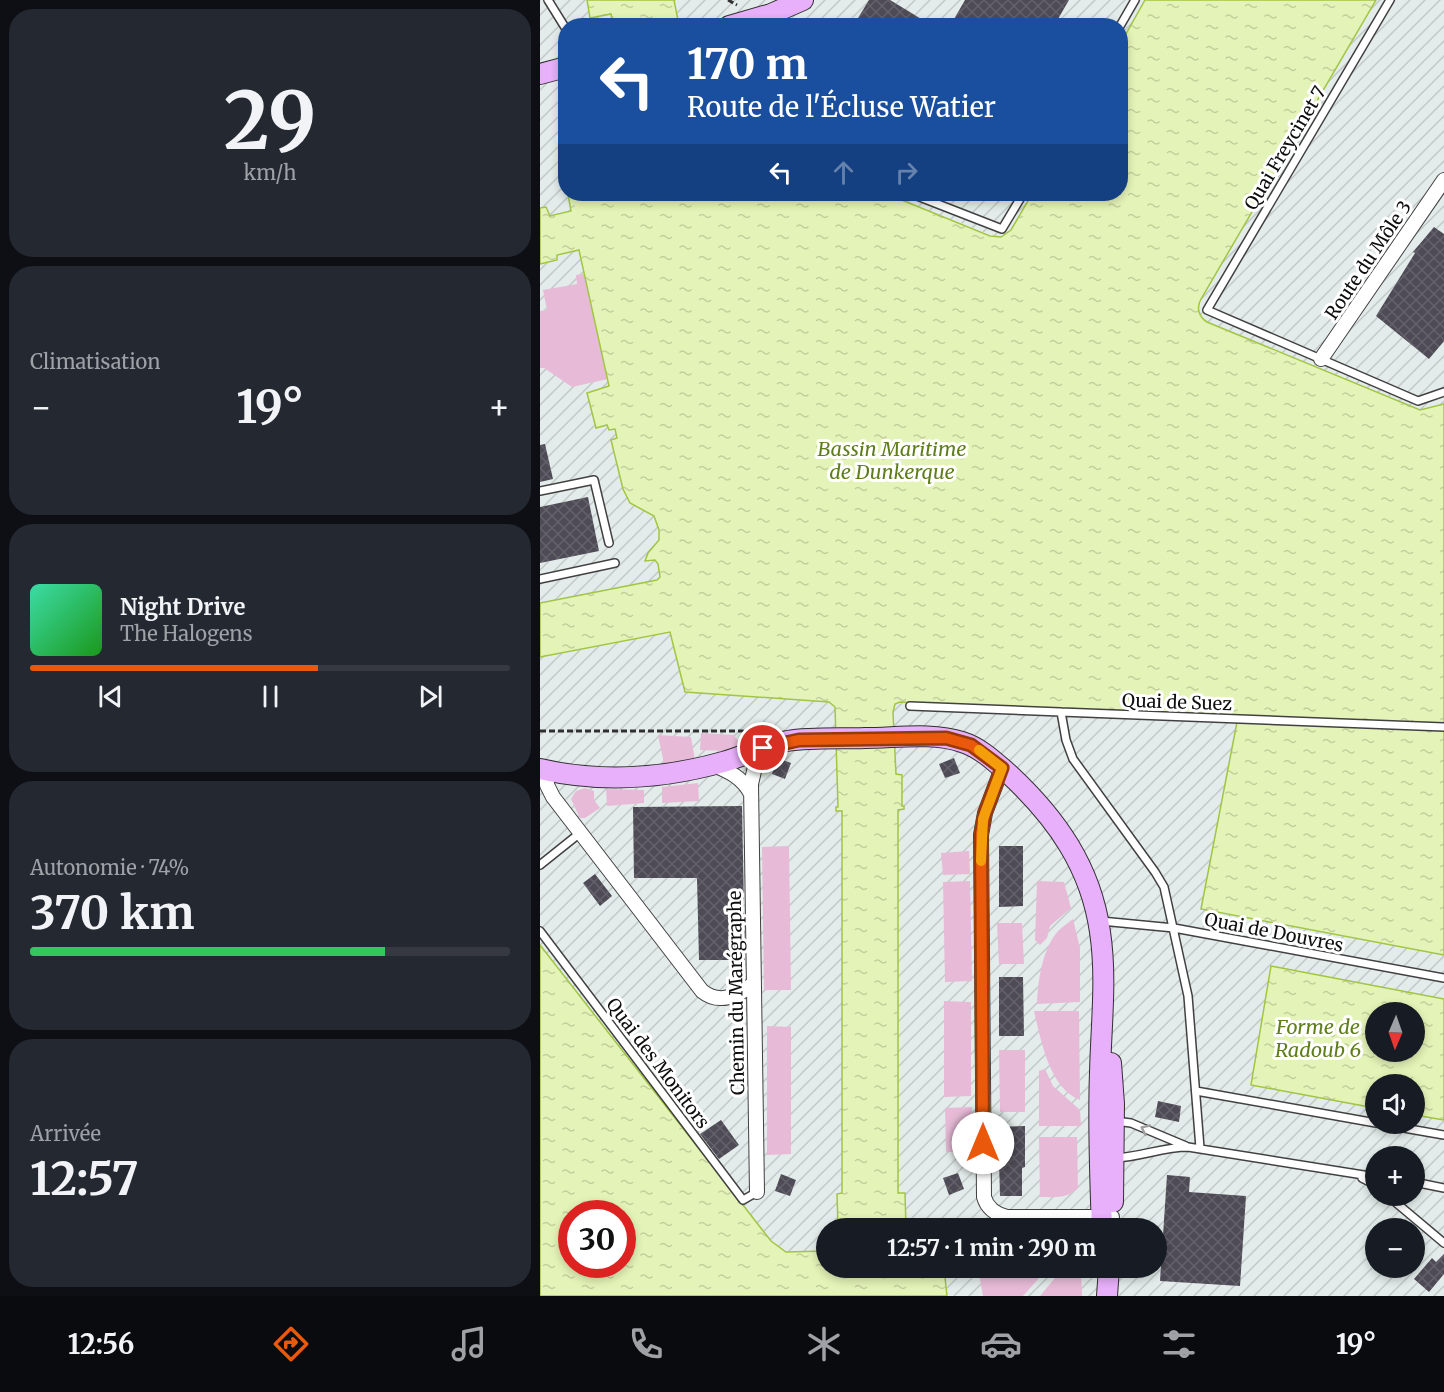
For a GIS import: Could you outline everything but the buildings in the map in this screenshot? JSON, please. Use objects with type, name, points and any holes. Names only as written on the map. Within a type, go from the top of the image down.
[{"type":"street","points":[[757,18],[803,0]]},
{"type":"street","points":[[540,74],[558,69]]},
{"type":"street","name":"Route du Môle 3","points":[[1321,359],[1444,180]]},
{"type":"street","points":[[754,983],[740,994],[728,998],[715,998],[702,990],[553,797],[547,785],[544,770],[586,776],[632,778],[669,774],[713,765],[788,741],[828,739],[946,738],[963,742],[979,750],[1002,768],[1042,808],[1070,844],[1087,879],[1098,920],[1102,950],[1102,1001],[1112,1080],[1107,1120],[1107,1218]]},
{"type":"street","name":"Chemin du Marégraphe","points":[[757,1192],[751,794],[755,766],[772,745]]},
{"type":"street","points":[[713,765],[741,779],[751,794]]},
{"type":"street","points":[[1002,768],[985,813],[981,834],[984,1197],[994,1212],[1007,1217],[1024,1218]]},
{"type":"street","points":[[1104,1278],[1106,1296]]},
{"type":"street","points":[[1106,1296],[1108,1278]]},
{"type":"lane","points":[[548,0],[559,18]]},
{"type":"lane","points":[[1125,18],[1135,0]]},
{"type":"lane","name":"Quai Freycinet 7","points":[[1321,359],[1206,310],[1390,0]]},
{"type":"lane","points":[[930,201],[1002,229],[1019,201]]},
{"type":"lane","points":[[1321,359],[1419,401],[1444,393]]},
{"type":"lane","points":[[540,491],[594,480],[609,543]]},
{"type":"lane","points":[[540,579],[615,563]]},
{"type":"lane","name":"Quai de Suez","points":[[910,706],[1444,727]]},
{"type":"lane","points":[[1060,712],[1072,759],[1160,879],[1167,897],[1188,996],[1200,1149]]},
{"type":"lane","points":[[540,865],[580,833]]},
{"type":"lane","name":"Quai de Douvres","points":[[1098,920],[1174,928],[1444,978]]},
{"type":"lane","name":"Quai des Monitors","points":[[540,930],[743,1200],[757,1192]]},
{"type":"lane","points":[[1196,1091],[1365,1121]]},
{"type":"lane","points":[[1107,1120],[1135,1124],[1188,1147]]},
{"type":"lane","points":[[1425,1132],[1444,1135]]},
{"type":"lane","points":[[1107,1158],[1135,1157],[1162,1149],[1188,1147],[1365,1176]]},
{"type":"lane","points":[[1357,1175],[1365,1179]]},
{"type":"lane","points":[[1425,1184],[1444,1188]]},
{"type":"lane","points":[[1400,1206],[1444,1243]]},
{"type":"path","points":[[540,731],[743,731],[772,745]]},
{"type":"shaded area","points":[[540,0],[587,0],[590,18],[558,18],[558,135],[556,136],[558,201],[569,201],[609,386],[587,394],[607,425],[614,429],[617,438],[611,440],[623,488],[630,502],[654,516],[659,530],[659,540],[648,553],[645,561],[655,560],[658,563],[685,692],[829,702],[835,707],[836,725],[893,724],[893,707],[900,702],[1444,724],[1201,909],[1444,955],[1444,1296],[947,1296],[945,1278],[1167,1278],[1167,1218],[905,1218],[904,1193],[837,1194],[838,1218],[816,1218],[816,1251],[786,1252],[771,1241],[540,945]]},
{"type":"shaded area","points":[[674,0],[1145,0],[1128,30],[1128,18],[678,18]]},
{"type":"shaded area","points":[[1376,0],[1444,0],[1444,404],[1421,410],[1207,322],[1201,317],[1199,311],[1201,299]]},
{"type":"shaded area","points":[[611,14],[612,18],[590,18]]},
{"type":"shaded area","points":[[905,201],[1028,201],[1011,230],[1006,235],[996,237]]},
{"type":"shaded area","points":[[584,274],[608,379],[572,387],[544,368],[540,368],[540,311],[547,310],[543,290],[577,284],[576,275]]},
{"type":"shaded area","points":[[701,733],[734,735],[740,744],[728,751],[700,750]]},
{"type":"shaded area","points":[[658,735],[691,737],[695,760],[664,764]]},
{"type":"shaded area","points":[[698,783],[699,801],[662,803],[662,787]]},
{"type":"shaded area","points":[[585,788],[594,791],[594,800],[600,808],[585,818],[580,818],[571,799],[576,791]]},
{"type":"shaded area","points":[[606,789],[644,790],[644,803],[607,806]]},
{"type":"shaded area","points":[[789,846],[791,990],[764,990],[762,847]]},
{"type":"shaded area","points":[[969,851],[970,874],[943,875],[941,853]]},
{"type":"shaded area","points":[[970,881],[972,981],[945,982],[943,882]]},
{"type":"shaded area","points":[[1037,881],[1064,882],[1071,908],[1050,926],[1047,938],[1040,945],[1035,940]]},
{"type":"shaded area","points":[[1073,919],[1080,948],[1080,1002],[1037,1004],[1040,975],[1048,947],[1058,931]]},
{"type":"shaded area","points":[[997,923],[1022,923],[1024,964],[999,964]]},
{"type":"shaded area","points":[[944,1001],[971,1002],[971,1096],[944,1097]]},
{"type":"shaded area","points":[[1034,1011],[1079,1011],[1080,1100],[1069,1094],[1054,1074],[1043,1049]]},
{"type":"shaded area","points":[[767,1026],[791,1027],[791,1154],[767,1155]]},
{"type":"shaded area","points":[[999,1050],[1025,1050],[1025,1112],[1000,1112]]},
{"type":"shaded area","points":[[1045,1069],[1053,1086],[1080,1110],[1081,1126],[1039,1126],[1039,1071]]},
{"type":"shaded area","points":[[972,1107],[972,1152],[946,1152],[945,1108]]},
{"type":"shaded area","points":[[1039,1137],[1077,1137],[1078,1188],[1074,1192],[1061,1197],[1040,1197]]},
{"type":"shaded area","points":[[980,1278],[1039,1278],[1023,1296],[983,1296]]},
{"type":"shaded area","points":[[1055,1278],[1081,1278],[1082,1296],[1040,1296]]},
{"type":"water","points":[[587,0],[674,0],[678,18],[612,18],[611,14],[590,18]]},
{"type":"water","name":"Bassin Maritime de Dunkerque","points":[[1145,0],[1376,0],[1199,302],[1199,309],[1200,315],[1207,322],[1420,410],[1444,404],[1444,724],[900,702],[895,704],[893,712],[896,774],[902,775],[902,806],[904,806],[904,809],[898,810],[898,1193],[905,1193],[906,1218],[838,1218],[837,1194],[842,1193],[842,811],[836,811],[838,807],[835,707],[829,702],[685,692],[670,632],[540,657],[540,603],[657,580],[660,577],[655,560],[645,561],[648,553],[659,540],[659,530],[654,516],[630,503],[623,489],[611,440],[617,438],[615,429],[609,430],[607,425],[596,428],[587,393],[609,386],[579,250],[557,255],[557,260],[540,264],[540,208],[546,207],[550,216],[571,211],[569,201],[904,201],[990,236],[1001,237],[1011,230],[1028,201],[1128,201],[1128,30]]},
{"type":"water","points":[[1237,722],[1444,730],[1444,955],[1201,909]]},
{"type":"water","points":[[540,945],[771,1241],[786,1252],[816,1251],[816,1278],[945,1278],[947,1296],[540,1296]]},
{"type":"water","name":"Forme de Radoub 6","points":[[1271,966],[1444,999],[1444,1120],[1425,1117],[1425,1074],[1365,1074],[1365,1106],[1251,1085]]},
{"type":"slow traffic","points":[[979,750],[1002,768],[983,819],[981,861]]},
{"type":"route","points":[[763,748],[780,742],[799,740],[937,737],[971,745],[1002,768],[985,813],[981,834],[983,1143]]}]
